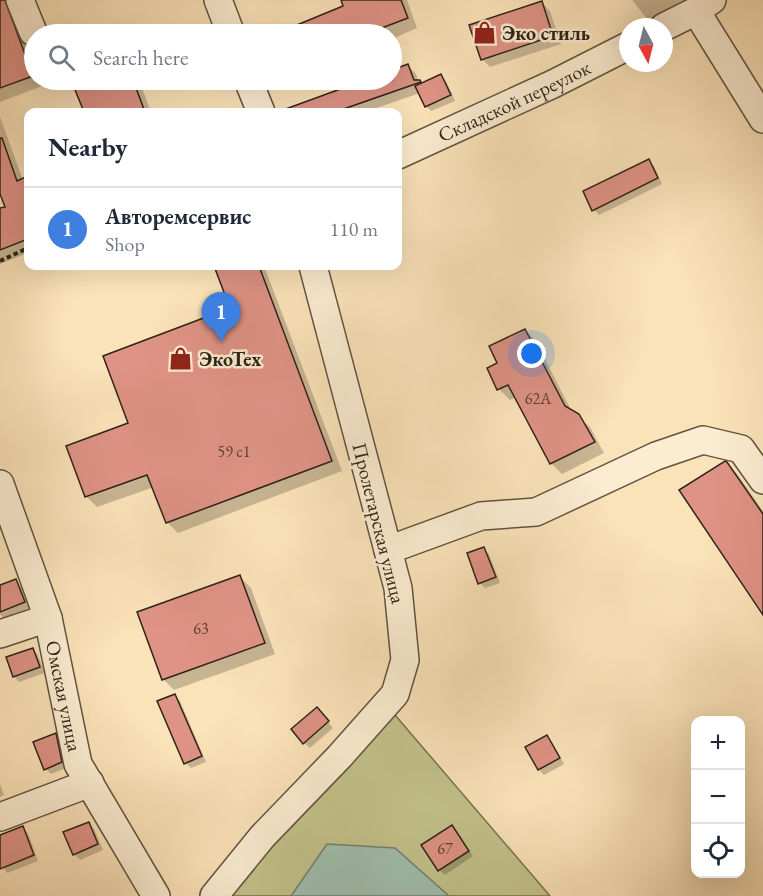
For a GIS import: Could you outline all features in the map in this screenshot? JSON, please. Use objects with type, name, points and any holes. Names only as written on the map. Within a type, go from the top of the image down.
[{"type":"street","points":[[20,0],[30,24]]},
{"type":"street","points":[[218,0],[227,24]]},
{"type":"street","points":[[673,22],[704,5],[763,119]]},
{"type":"street","name":"Складской переулок","points":[[402,153],[553,84],[619,51]]},
{"type":"street","points":[[252,90],[259,108]]},
{"type":"street","name":"Пролетарская улица","points":[[214,896],[262,837],[340,756],[394,694],[405,660],[398,588],[314,270]]},
{"type":"street","points":[[388,550],[481,516],[536,512],[656,456],[703,440],[741,449],[763,480]]},
{"type":"street","name":"Омская улица","points":[[0,484],[48,618],[78,764],[156,896]]},
{"type":"street","points":[[0,634],[48,618]]},
{"type":"street","points":[[0,817],[90,783]]},
{"type":"path","points":[[0,261],[24,250]]},
{"type":"shaded area","points":[[395,715],[550,896],[231,896],[271,845]]},
{"type":"shaded area","points":[[327,844],[395,848],[449,896],[291,896]]},
{"type":"building","points":[[0,0],[5,0],[24,52],[24,79],[0,88]]},
{"type":"building","points":[[341,0],[401,0],[408,18],[392,24],[299,24],[343,6]]},
{"type":"building","points":[[542,1],[553,36],[481,60],[469,25]]},
{"type":"building","points":[[408,64],[414,80],[421,82],[402,89],[402,66]]},
{"type":"building","points":[[441,74],[451,95],[425,107],[415,86]]},
{"type":"building","points":[[75,90],[137,90],[144,108],[82,108]]},
{"type":"building","points":[[338,90],[398,90],[346,108],[288,108]]},
{"type":"building","points":[[0,138],[2,138],[17,181],[24,178],[24,241],[0,250],[0,208],[5,207],[0,194]]},
{"type":"building","points":[[649,159],[658,178],[592,211],[583,191]]},
{"type":"building","points":[[216,270],[260,270],[332,461],[166,523],[147,475],[85,497],[66,446],[128,423],[103,356],[230,308]]},
{"type":"building","points":[[525,329],[565,406],[579,414],[595,442],[550,464],[508,385],[497,390],[487,368],[497,363],[489,346]]},
{"type":"building","points":[[725,461],[763,514],[763,615],[679,490]]},
{"type":"building","points":[[484,547],[496,577],[478,584],[467,553]]},
{"type":"building","points":[[240,575],[265,643],[162,680],[137,612]]},
{"type":"building","points":[[16,579],[25,602],[0,612],[0,585]]},
{"type":"building","points":[[33,648],[40,667],[13,677],[6,657]]},
{"type":"building","points":[[175,694],[202,756],[184,764],[157,701]]},
{"type":"building","points":[[317,707],[329,721],[303,744],[291,729]]},
{"type":"building","points":[[56,733],[62,762],[44,770],[33,742]]},
{"type":"building","points":[[547,735],[560,758],[538,770],[525,747]]},
{"type":"building","points":[[89,822],[98,844],[73,855],[63,832]]},
{"type":"building","points":[[452,825],[469,851],[438,871],[421,845]]},
{"type":"building","points":[[23,826],[34,855],[0,869],[0,835]]},
{"type":"place","name":"Эко стиль","points":[[484,33]]},
{"type":"place","name":"Авторемсервис","points":[[221,342]]},
{"type":"place","name":"ЭкоТех","points":[[181,359]]}]
